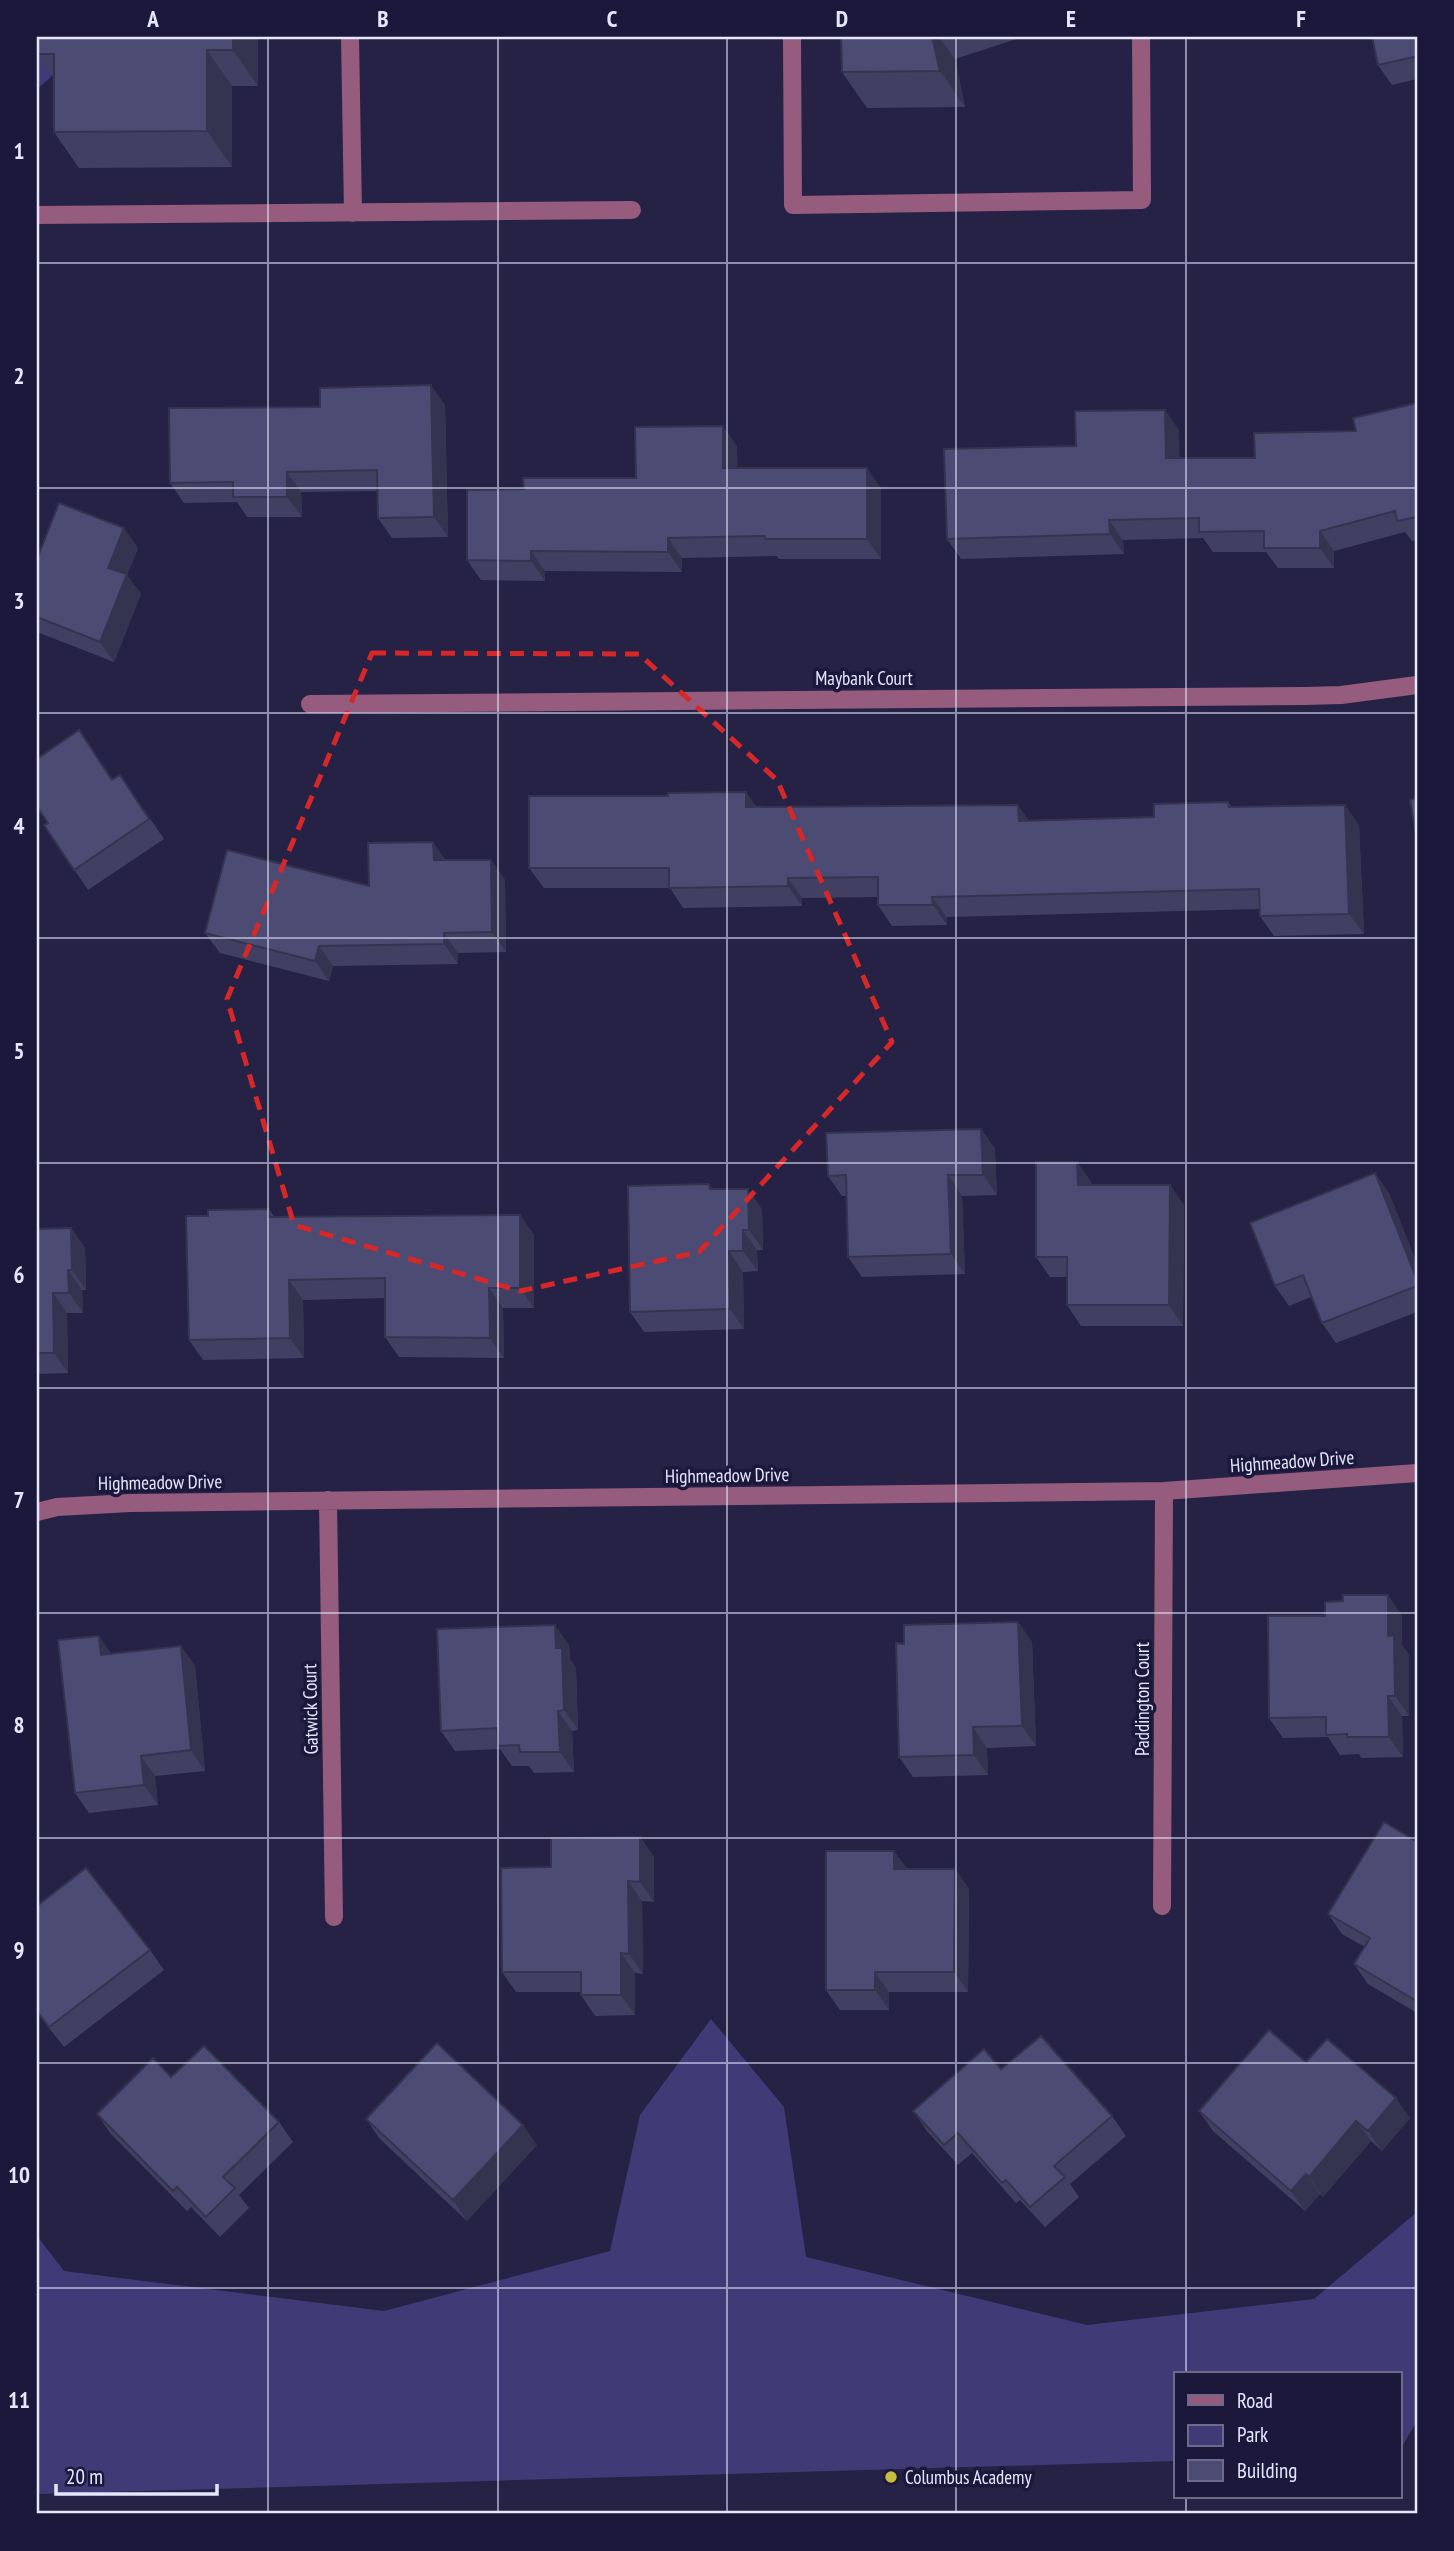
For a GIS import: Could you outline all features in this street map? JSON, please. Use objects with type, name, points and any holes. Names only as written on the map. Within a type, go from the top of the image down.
[{"type":"street","points":[[350,37],[353,213]]},
{"type":"street","points":[[792,37],[793,205],[1142,200],[1141,37]]},
{"type":"street","points":[[37,215],[632,210]]},
{"type":"street","name":"Maybank Court","points":[[310,704],[1317,696],[1417,685]]},
{"type":"street","name":"Highmeadow Drive","points":[[37,1512],[57,1507],[130,1503],[1164,1491],[1417,1473]]},
{"type":"street","name":"Paddington Court","points":[[1162,1906],[1164,1491]]},
{"type":"street","name":"Gatwick Court","points":[[328,1500],[334,1917]]},
{"type":"highlighted area","points":[[372,653],[639,654],[777,780],[892,1042],[699,1252],[520,1291],[294,1225],[227,999]]},
{"type":"green space","points":[[37,37],[58,61],[50,78],[37,89]]},
{"type":"green space","points":[[711,2019],[784,2107],[806,2257],[1087,2325],[1314,2299],[1417,2212],[1417,2421],[1402,2447],[1402,2372],[1174,2372],[1174,2461],[37,2494],[37,2236],[64,2271],[384,2311],[610,2251],[640,2115]]},
{"type":"building","points":[[37,37],[233,37],[233,50],[207,50],[207,131],[54,132],[54,54],[37,54]]},
{"type":"building","points":[[841,37],[932,37],[940,71],[842,72]]},
{"type":"building","points":[[1372,37],[1417,37],[1417,63],[1414,57],[1378,65]]},
{"type":"building","points":[[431,385],[434,517],[378,518],[377,470],[287,472],[287,497],[233,497],[233,482],[170,483],[169,408],[320,407],[320,388]]},
{"type":"building","points":[[1417,403],[1417,517],[1397,521],[1395,511],[1320,531],[1320,548],[1264,548],[1264,531],[1199,532],[1199,518],[1109,520],[1110,534],[947,539],[944,449],[1076,446],[1075,411],[1165,410],[1166,458],[1255,458],[1254,433],[1356,431],[1353,418]]},
{"type":"building","points":[[723,426],[723,468],[867,468],[867,539],[765,539],[765,536],[668,538],[668,552],[531,551],[531,561],[467,560],[467,490],[524,489],[523,478],[636,478],[635,427]]},
{"type":"building","points":[[59,503],[124,528],[108,568],[127,574],[100,642],[37,617],[37,559]]},
{"type":"building","points":[[79,730],[112,780],[120,775],[149,819],[74,870],[44,825],[48,823],[37,807],[37,759]]},
{"type":"building","points":[[746,792],[746,807],[1018,805],[1019,821],[1154,817],[1154,804],[1228,802],[1229,807],[1345,805],[1349,914],[1260,916],[1259,889],[932,897],[933,905],[878,905],[878,877],[788,878],[788,886],[669,888],[669,868],[529,868],[529,796],[668,796],[668,793]]},
{"type":"building","points":[[1417,798],[1417,840],[1410,800]]},
{"type":"building","points":[[433,842],[434,860],[491,860],[492,932],[444,933],[444,944],[319,946],[315,961],[205,933],[227,850],[369,886],[368,843]]},
{"type":"building","points":[[981,1129],[983,1175],[948,1175],[951,1254],[848,1257],[846,1175],[828,1176],[826,1133]]},
{"type":"building","points":[[1036,1162],[1077,1162],[1078,1185],[1170,1185],[1169,1305],[1067,1305],[1067,1257],[1036,1257]]},
{"type":"building","points":[[1375,1173],[1417,1286],[1322,1323],[1303,1275],[1275,1286],[1250,1223]]},
{"type":"building","points":[[709,1184],[710,1189],[748,1189],[749,1230],[743,1230],[743,1251],[729,1251],[730,1309],[630,1312],[628,1186]]},
{"type":"building","points":[[269,1209],[269,1217],[520,1215],[520,1288],[489,1288],[490,1338],[385,1337],[385,1278],[289,1280],[290,1338],[189,1340],[186,1216],[208,1216],[208,1210]]},
{"type":"building","points":[[71,1228],[72,1270],[68,1270],[69,1293],[53,1293],[54,1353],[37,1353],[37,1229]]},
{"type":"building","points":[[1343,1595],[1388,1595],[1388,1636],[1394,1635],[1395,1696],[1388,1696],[1389,1737],[1326,1735],[1326,1717],[1269,1718],[1268,1616],[1325,1616],[1325,1602],[1343,1601]]},
{"type":"building","points":[[1018,1622],[1022,1726],[973,1727],[974,1755],[899,1757],[896,1643],[904,1644],[904,1625]]},
{"type":"building","points":[[555,1625],[556,1648],[562,1648],[564,1710],[558,1711],[560,1752],[520,1752],[519,1745],[498,1746],[497,1728],[441,1731],[437,1629]]},
{"type":"building","points":[[99,1636],[101,1655],[181,1646],[191,1750],[141,1756],[144,1785],[75,1793],[58,1640]]},
{"type":"building","points":[[1384,1822],[1417,1842],[1415,2000],[1354,1964],[1370,1938],[1328,1914]]},
{"type":"building","points":[[640,1837],[640,1882],[628,1881],[629,1954],[621,1953],[621,1995],[581,1995],[581,1972],[502,1972],[501,1868],[551,1867],[551,1838]]},
{"type":"building","points":[[826,1851],[894,1851],[894,1869],[955,1869],[954,1972],[875,1972],[875,1990],[826,1990]]},
{"type":"building","points":[[86,1868],[150,1950],[49,2027],[37,2011],[37,1906]]},
{"type":"building","points":[[1269,2030],[1306,2062],[1327,2039],[1396,2098],[1368,2131],[1356,2121],[1309,2177],[1306,2174],[1291,2191],[1199,2111]]},
{"type":"building","points":[[1041,2036],[1112,2116],[1054,2166],[1065,2177],[1030,2207],[1006,2180],[1002,2183],[958,2133],[944,2145],[913,2111],[984,2049],[1001,2069]]},
{"type":"building","points":[[437,2043],[523,2125],[453,2200],[366,2119]]},
{"type":"building","points":[[204,2046],[279,2122],[223,2177],[235,2188],[206,2217],[177,2187],[173,2191],[97,2114],[153,2058],[171,2077]]},
{"type":"place","name":"Columbus Academy","points":[[891,2477]]}]
